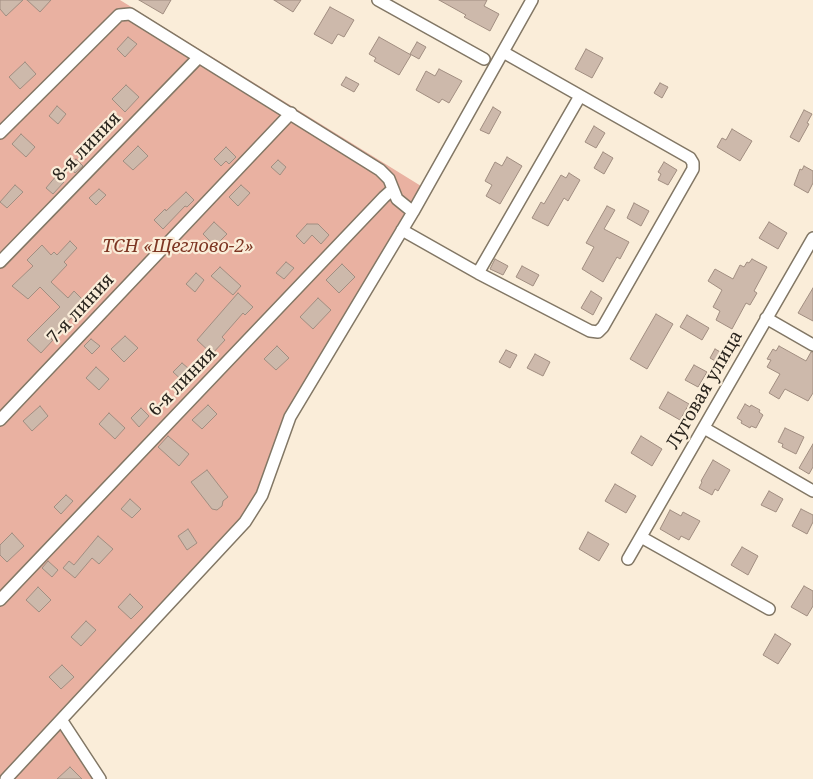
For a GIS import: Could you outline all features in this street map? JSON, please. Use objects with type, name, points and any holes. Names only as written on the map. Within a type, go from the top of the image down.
[{"type":"street","points":[[378,0],[484,59]]},
{"type":"street","points":[[6,779],[62,721],[245,522],[262,495],[290,417],[413,212],[532,0]]},
{"type":"street","points":[[0,133],[119,15],[130,14],[380,170],[389,179],[397,199],[413,212]]},
{"type":"street","points":[[402,230],[590,331],[598,332],[603,327],[693,169],[693,163],[690,158],[503,52]]},
{"type":"street","name":"8-я линия","points":[[0,262],[199,57]]},
{"type":"street","points":[[478,272],[580,96]]},
{"type":"street","name":"7-я линия","points":[[0,420],[291,113]]},
{"type":"street","name":"6-я линия","points":[[0,600],[384,196],[393,189]]},
{"type":"street","name":"Луговая улица","points":[[628,559],[813,238]]},
{"type":"street","points":[[766,318],[813,345]]},
{"type":"street","points":[[704,428],[813,491]]},
{"type":"street","points":[[641,537],[769,608]]},
{"type":"street","points":[[62,721],[100,779]]},
{"type":"green space","name":"ТСН «Щеглово-2»","points":[[0,0],[120,0],[421,186],[286,415],[258,492],[241,519],[62,713],[106,779],[0,779]]},
{"type":"building","points":[[0,0],[23,0],[6,16],[0,9]]},
{"type":"building","points":[[27,0],[51,0],[40,12]]},
{"type":"building","points":[[139,0],[171,0],[163,14]]},
{"type":"building","points":[[274,0],[301,0],[293,12]]},
{"type":"building","points":[[439,0],[487,0],[484,6],[499,14],[490,31],[464,17],[466,15]]},
{"type":"building","points":[[330,7],[354,20],[344,37],[338,34],[332,44],[314,34]]},
{"type":"building","points":[[128,37],[137,44],[125,57],[117,49]]},
{"type":"building","points":[[379,37],[411,55],[399,75],[374,61],[376,58],[369,54]]},
{"type":"building","points":[[417,42],[426,47],[419,59],[410,54]]},
{"type":"building","points":[[586,49],[603,58],[592,78],[575,69]]},
{"type":"building","points":[[25,62],[36,74],[20,89],[9,77]]},
{"type":"building","points":[[439,69],[462,81],[449,103],[442,99],[439,103],[416,90],[426,71],[435,76]]},
{"type":"building","points":[[346,77],[359,84],[354,92],[341,85]]},
{"type":"building","points":[[660,83],[668,87],[662,98],[654,93]]},
{"type":"building","points":[[126,85],[139,97],[125,112],[112,99]]},
{"type":"building","points":[[57,106],[66,114],[58,124],[49,116]]},
{"type":"building","points":[[493,107],[501,112],[489,134],[480,130]]},
{"type":"building","points":[[804,110],[812,114],[799,142],[790,137]]},
{"type":"building","points":[[594,126],[605,133],[596,148],[585,142]]},
{"type":"building","points":[[732,129],[752,141],[740,161],[717,147],[722,138],[726,140]]},
{"type":"building","points":[[21,134],[35,147],[26,157],[12,144]]},
{"type":"building","points":[[138,146],[148,156],[133,170],[123,161]]},
{"type":"building","points":[[226,147],[236,157],[229,164],[226,161],[221,166],[214,159]]},
{"type":"building","points":[[603,152],[613,158],[604,174],[594,168]]},
{"type":"building","points":[[507,157],[522,166],[500,204],[486,196],[492,185],[485,181],[495,162],[502,166]]},
{"type":"building","points":[[76,159],[83,166],[75,173],[69,166]]},
{"type":"building","points":[[278,160],[286,167],[280,175],[271,167]]},
{"type":"building","points":[[664,162],[677,170],[668,185],[658,180],[661,174],[658,172]]},
{"type":"building","points":[[804,166],[813,171],[813,183],[808,193],[794,185],[800,169],[802,170]]},
{"type":"building","points":[[569,173],[580,180],[568,201],[564,198],[548,226],[532,218],[541,202],[544,204],[561,175],[566,178]]},
{"type":"building","points":[[57,175],[64,182],[53,194],[46,188]]},
{"type":"building","points":[[15,185],[23,192],[7,208],[0,202]]},
{"type":"building","points":[[241,185],[250,193],[238,206],[229,197]]},
{"type":"building","points":[[99,189],[106,195],[96,205],[89,198]]},
{"type":"building","points":[[186,192],[194,200],[187,207],[185,206],[163,229],[154,220]]},
{"type":"building","points":[[634,203],[649,211],[641,226],[627,218]]},
{"type":"building","points":[[607,206],[615,210],[604,229],[629,242],[620,259],[617,257],[603,282],[582,269],[594,247],[586,243]]},
{"type":"building","points":[[214,222],[227,234],[215,246],[203,234]]},
{"type":"building","points":[[769,222],[787,233],[778,249],[759,238]]},
{"type":"building","points":[[307,224],[318,224],[329,235],[321,244],[312,235],[304,244],[296,236]]},
{"type":"building","points":[[70,241],[77,248],[64,262],[67,265],[51,282],[68,298],[74,291],[86,303],[51,339],[53,340],[41,353],[27,340],[60,307],[40,287],[28,299],[12,286],[33,266],[27,260],[42,245],[51,255],[54,252],[57,255]]},
{"type":"building","points":[[495,259],[508,266],[503,275],[490,269]]},
{"type":"building","points":[[752,259],[767,267],[754,291],[757,293],[750,305],[746,303],[732,329],[716,320],[720,311],[713,307],[722,290],[708,281],[715,269],[733,279],[740,265],[744,267]]},
{"type":"building","points":[[286,262],[294,268],[284,279],[276,273]]},
{"type":"building","points":[[342,264],[355,277],[339,293],[326,280]]},
{"type":"building","points":[[522,266],[539,275],[533,286],[516,277]]},
{"type":"building","points":[[220,267],[241,286],[233,295],[211,276]]},
{"type":"building","points":[[196,273],[204,280],[195,292],[186,284]]},
{"type":"building","points":[[813,288],[813,321],[798,313]]},
{"type":"building","points":[[591,291],[602,298],[593,315],[581,308]]},
{"type":"building","points":[[238,293],[253,307],[245,315],[243,313],[222,337],[225,340],[212,354],[197,340]]},
{"type":"building","points":[[318,298],[331,310],[313,329],[300,317]]},
{"type":"building","points":[[656,314],[673,324],[647,369],[630,359]]},
{"type":"building","points":[[687,315],[709,328],[702,340],[680,327]]},
{"type":"building","points":[[125,336],[138,348],[124,362],[111,349]]},
{"type":"building","points":[[91,339],[100,346],[92,354],[84,346]]},
{"type":"building","points":[[277,346],[289,358],[276,370],[264,359]]},
{"type":"building","points":[[779,346],[806,361],[811,352],[813,352],[813,393],[808,401],[785,389],[779,399],[769,393],[780,374],[767,367],[771,360],[767,359],[773,349],[776,351]]},
{"type":"building","points":[[715,349],[731,358],[726,367],[710,358]]},
{"type":"building","points":[[506,350],[517,355],[510,368],[499,362]]},
{"type":"building","points":[[535,354],[550,362],[543,376],[527,368]]},
{"type":"building","points":[[182,363],[194,373],[185,383],[173,372]]},
{"type":"building","points":[[694,365],[707,372],[698,387],[685,380]]},
{"type":"building","points":[[96,367],[109,379],[99,390],[86,378]]},
{"type":"building","points":[[668,392],[689,404],[680,420],[659,408]]},
{"type":"building","points":[[745,404],[760,410],[759,412],[763,415],[756,428],[751,426],[750,428],[741,423],[742,421],[737,418]]},
{"type":"building","points":[[208,405],[217,414],[202,429],[192,420]]},
{"type":"building","points":[[40,406],[48,416],[32,431],[23,421]]},
{"type":"building","points":[[141,408],[149,416],[139,427],[131,418]]},
{"type":"building","points":[[109,413],[125,428],[115,439],[99,424]]},
{"type":"building","points":[[785,428],[804,437],[796,454],[782,447],[783,444],[778,442]]},
{"type":"building","points":[[168,436],[189,454],[179,466],[158,447]]},
{"type":"building","points":[[641,436],[662,449],[652,466],[631,453]]},
{"type":"building","points":[[813,444],[813,467],[809,474],[799,468]]},
{"type":"building","points":[[713,460],[730,470],[718,491],[715,489],[712,495],[699,488]]},
{"type":"building","points":[[207,470],[228,497],[217,510],[212,509],[191,482]]},
{"type":"building","points":[[615,484],[636,496],[626,513],[605,501]]},
{"type":"building","points":[[769,491],[783,499],[776,512],[761,505]]},
{"type":"building","points":[[66,495],[73,501],[61,514],[54,507]]},
{"type":"building","points":[[130,499],[141,509],[132,518],[121,509]]},
{"type":"building","points":[[801,509],[813,515],[813,522],[807,534],[792,526]]},
{"type":"building","points":[[670,510],[681,516],[683,512],[700,521],[689,540],[681,536],[679,540],[660,529]]},
{"type":"building","points":[[188,529],[197,543],[187,550],[178,536]]},
{"type":"building","points":[[588,532],[609,544],[599,561],[579,549]]},
{"type":"building","points":[[12,533],[24,546],[7,562],[0,555],[0,545]]},
{"type":"building","points":[[98,536],[113,549],[99,564],[92,558],[75,578],[63,568],[69,561],[74,565]]},
{"type":"building","points":[[742,547],[758,556],[748,575],[731,565]]},
{"type":"building","points":[[48,561],[58,570],[52,577],[42,568]]},
{"type":"building","points":[[804,586],[813,591],[813,606],[807,616],[791,607]]},
{"type":"building","points":[[38,587],[51,600],[39,612],[26,600]]},
{"type":"building","points":[[130,594],[143,607],[131,619],[118,607]]},
{"type":"building","points":[[86,621],[96,630],[81,646],[71,637]]},
{"type":"building","points":[[775,634],[791,644],[778,664],[763,655]]},
{"type":"building","points":[[62,665],[74,677],[61,689],[49,677]]},
{"type":"building","points":[[70,767],[82,779],[57,779]]}]
